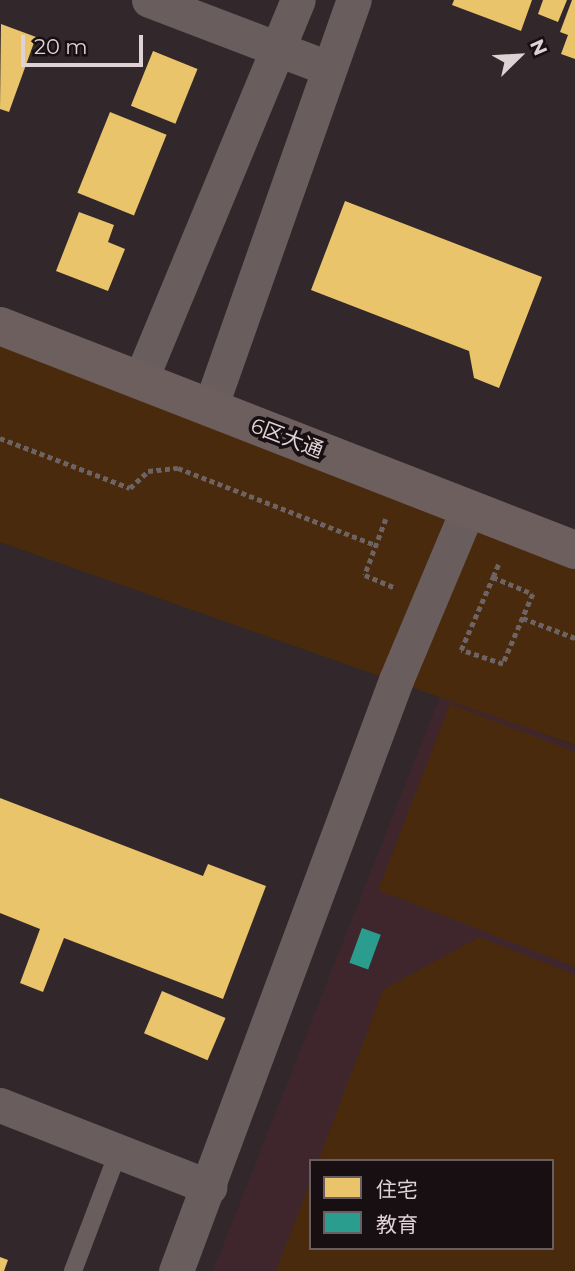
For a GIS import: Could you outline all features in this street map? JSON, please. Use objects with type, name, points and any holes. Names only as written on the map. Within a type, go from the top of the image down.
[{"type":"street","points":[[149,0],[327,68]]},
{"type":"street","points":[[140,381],[298,0]]},
{"type":"street","points":[[210,408],[327,68],[354,0]]},
{"type":"street","name":"6区大通","points":[[0,326],[575,550]]},
{"type":"street","points":[[176,1271],[396,680],[468,509]]},
{"type":"street","points":[[0,1105],[209,1187]]},
{"type":"lane","points":[[73,1271],[119,1150]]},
{"type":"path","points":[[0,438],[130,488],[148,471],[178,468],[376,545]]},
{"type":"path","points":[[400,589],[365,575],[404,484]]},
{"type":"path","points":[[493,577],[533,594],[503,664],[461,650],[493,577],[516,527]]},
{"type":"path","points":[[523,618],[575,638]]},
{"type":"shaded area","points":[[0,326],[575,550],[575,745],[0,542]]},
{"type":"shaded area","points":[[441,694],[575,746],[575,1271],[213,1271]]},
{"type":"shaded area","points":[[450,704],[575,752],[575,967],[378,890]]},
{"type":"shaded area","points":[[479,937],[575,975],[575,1271],[276,1271],[309,1185],[309,1250],[554,1250],[554,1159],[319,1159],[383,990]]},
{"type":"building: 住宅","points":[[454,0],[532,0],[521,31],[452,5]]},
{"type":"building: 住宅","points":[[543,0],[567,0],[558,22],[538,14]]},
{"type":"building: 住宅","points":[[572,0],[575,0],[575,59],[561,54],[568,35],[560,32]]},
{"type":"building: 住宅","points":[[1,24],[36,37],[9,112],[0,109]]},
{"type":"building: 住宅","points":[[153,51],[198,69],[175,124],[131,106]]},
{"type":"building: 住宅","points":[[110,112],[167,135],[134,216],[77,193]]},
{"type":"building: 住宅","points":[[345,201],[542,277],[499,388],[474,378],[469,351],[311,290]]},
{"type":"building: 住宅","points":[[79,212],[114,225],[108,242],[125,249],[108,291],[56,271]]},
{"type":"building: 住宅","points":[[0,798],[203,876],[208,864],[266,886],[223,999],[64,938],[43,992],[20,983],[40,929],[0,913]]},
{"type":"building: 住宅","points":[[162,991],[226,1018],[208,1060],[144,1033]]},
{"type":"building: 住宅","points":[[0,1257],[8,1260],[4,1271],[0,1271]]},
{"type":"building: 教育","points":[[362,928],[381,935],[368,970],[349,963]]}]
